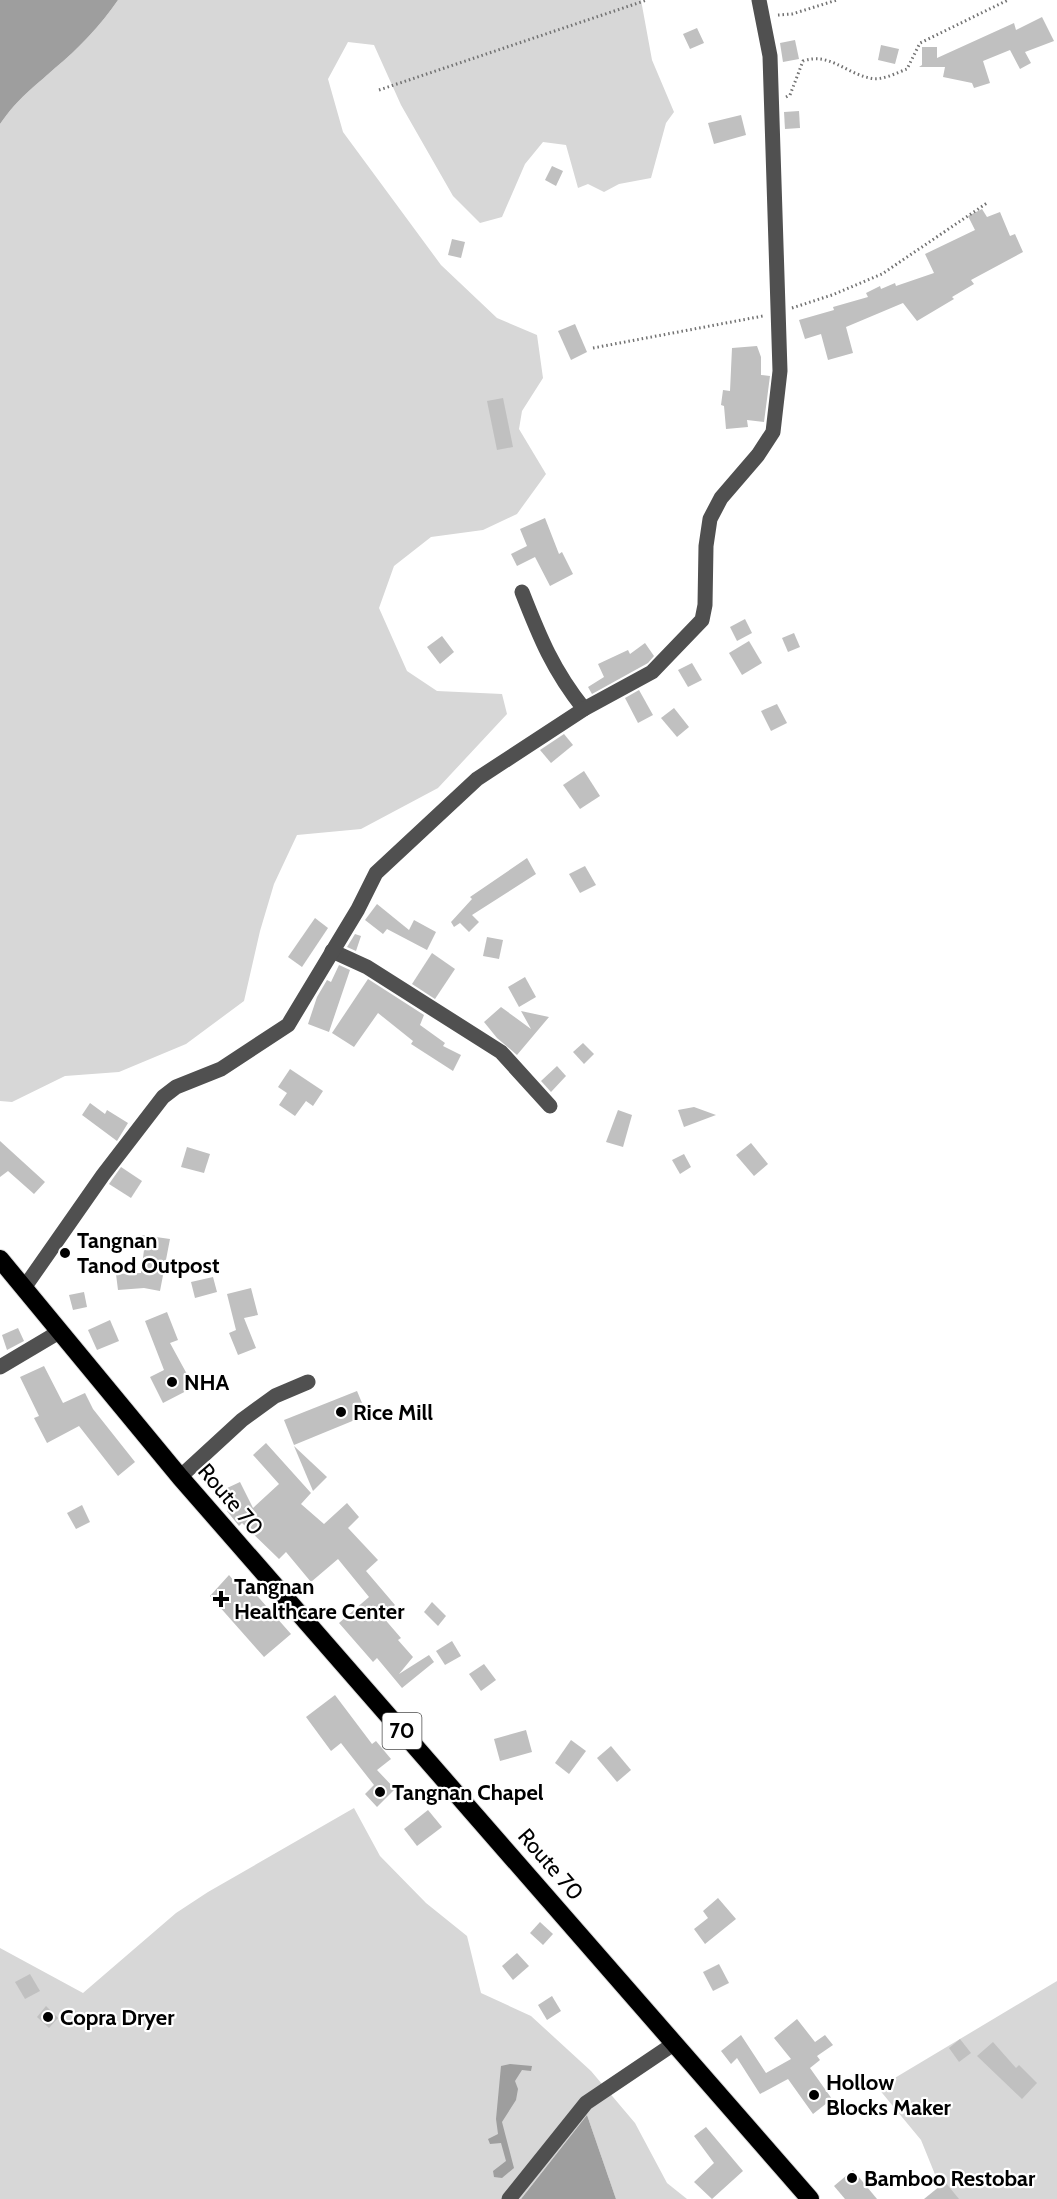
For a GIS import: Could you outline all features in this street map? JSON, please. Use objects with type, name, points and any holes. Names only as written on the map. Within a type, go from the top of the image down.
[{"type":"highway","name":"Route 70","points":[[0,1259],[180,1477],[810,2199]]},
{"type":"street","points":[[24,1288],[103,1175],[163,1097],[176,1087],[221,1069],[288,1025],[358,909],[376,873],[477,779],[584,709],[652,672],[702,620],[705,605],[706,546],[710,519],[721,498],[758,455],[773,432],[780,371],[770,56],[759,0]]},
{"type":"street","points":[[522,592],[543,646],[556,671],[584,709]]},
{"type":"street","points":[[332,951],[367,967],[501,1052],[550,1106]]},
{"type":"street","points":[[0,1367],[59,1332]]},
{"type":"street","points":[[180,1477],[242,1420],[275,1396],[308,1382]]},
{"type":"street","points":[[509,2199],[586,2103],[675,2043]]},
{"type":"path","points":[[379,90],[647,0]]},
{"type":"path","points":[[762,16],[792,14],[837,0]]},
{"type":"path","points":[[770,103],[790,95],[803,61],[815,57],[836,62],[871,78],[886,77],[907,69],[920,44],[1008,0]]},
{"type":"path","points":[[593,348],[777,313],[832,296],[882,274],[987,203]]},
{"type":"shaded area","points":[[0,0],[118,0],[89,36],[32,88],[0,124]]},
{"type":"shaded area","points":[[118,0],[641,0],[652,60],[674,112],[666,123],[651,178],[619,184],[604,192],[588,184],[578,188],[566,145],[543,142],[525,164],[502,217],[480,223],[453,196],[401,105],[374,45],[348,42],[328,79],[343,132],[441,265],[497,318],[537,335],[543,378],[522,411],[519,429],[546,474],[517,514],[483,530],[431,537],[394,566],[379,608],[407,671],[437,691],[502,694],[507,714],[438,788],[361,829],[297,835],[274,884],[260,931],[244,1001],[186,1044],[119,1072],[65,1076],[12,1102],[0,1101],[0,124],[32,88],[89,36]]},
{"type":"shaded area","points":[[354,1808],[380,1856],[426,1903],[467,1936],[481,1993],[531,2016],[591,2071],[635,2123],[667,2183],[687,2199],[616,2199],[587,2115],[521,2199],[0,2199],[0,1948],[83,1993],[176,1913],[208,1892]]},
{"type":"shaded area","points":[[1057,1981],[1057,2199],[945,2199],[921,2140],[878,2088]]},
{"type":"shaded area","points":[[510,2064],[532,2066],[531,2071],[522,2070],[515,2081],[518,2089],[516,2100],[502,2122],[514,2168],[502,2178],[494,2177],[493,2171],[506,2161],[501,2143],[490,2144],[488,2139],[498,2134],[496,2119],[501,2066]]},
{"type":"shaded area","points":[[587,2115],[616,2199],[521,2199]]},
{"type":"building","points":[[1042,17],[1054,41],[1025,52],[1031,63],[1020,69],[1010,50],[983,61],[990,83],[974,88],[972,83],[943,77],[945,67],[919,67],[922,65],[922,47],[937,47],[937,58],[1014,23],[1016,30]]},
{"type":"building","points":[[697,28],[704,43],[690,49],[683,34]]},
{"type":"building","points":[[795,40],[799,59],[783,62],[780,43]]},
{"type":"building","points":[[881,45],[899,49],[895,64],[878,60]]},
{"type":"building","points":[[799,111],[800,128],[785,129],[784,112]]},
{"type":"building","points":[[741,115],[746,135],[714,144],[708,123]]},
{"type":"building","points":[[552,166],[563,171],[556,186],[545,180]]},
{"type":"building","points":[[982,209],[987,217],[1000,212],[1010,236],[1015,234],[1023,252],[971,280],[974,284],[917,321],[903,303],[846,327],[853,353],[828,360],[821,334],[805,339],[799,320],[868,297],[866,293],[880,286],[881,289],[895,283],[896,286],[934,273],[925,254],[975,230],[968,216]]},
{"type":"building","points":[[452,239],[465,242],[461,258],[448,255]]},
{"type":"building","points":[[575,324],[587,352],[571,360],[558,331]]},
{"type":"building","points":[[757,346],[761,357],[761,375],[770,376],[764,422],[747,420],[748,427],[726,429],[724,406],[721,405],[723,390],[730,391],[732,348]]},
{"type":"building","points":[[503,398],[513,447],[497,450],[487,401]]},
{"type":"building","points":[[545,518],[559,554],[562,552],[573,574],[550,586],[535,557],[517,566],[511,554],[527,546],[520,529]]},
{"type":"building","points":[[745,619],[752,633],[737,641],[730,627]]},
{"type":"building","points":[[794,633],[800,647],[788,652],[782,638]]},
{"type":"building","points":[[442,636],[454,652],[440,664],[427,647]]},
{"type":"building","points":[[749,641],[762,663],[742,675],[729,653]]},
{"type":"building","points":[[645,643],[654,656],[648,663],[592,694],[588,687],[604,677],[598,664],[628,650],[630,654]]},
{"type":"building","points":[[692,663],[702,680],[688,687],[678,670]]},
{"type":"building","points":[[639,690],[653,715],[638,723],[625,698]]},
{"type":"building","points":[[777,704],[787,723],[771,731],[761,711]]},
{"type":"building","points":[[674,708],[689,727],[677,737],[661,718]]},
{"type":"building","points":[[564,734],[573,745],[551,763],[540,750]]},
{"type":"building","points":[[584,771],[600,796],[580,809],[563,785]]},
{"type":"building","points":[[527,858],[536,874],[472,915],[479,922],[469,932],[460,923],[454,927],[451,922],[472,899],[470,897]]},
{"type":"building","points":[[585,866],[596,885],[580,893],[569,874]]},
{"type":"building","points":[[377,904],[409,930],[414,920],[436,932],[427,950],[387,929],[383,934],[365,920]]},
{"type":"building","points":[[315,918],[328,928],[302,967],[288,957]]},
{"type":"building","points":[[355,934],[361,936],[356,951],[347,947]]},
{"type":"building","points":[[487,937],[503,940],[499,959],[483,956]]},
{"type":"building","points":[[432,953],[455,969],[435,999],[412,984]]},
{"type":"building","points":[[339,965],[350,970],[329,1032],[308,1024],[317,997],[327,980],[331,982]]},
{"type":"building","points":[[525,977],[536,997],[519,1007],[508,987]]},
{"type":"building","points":[[368,979],[424,1015],[420,1025],[445,1043],[443,1046],[461,1055],[453,1071],[411,1044],[413,1041],[378,1013],[354,1047],[332,1033]]},
{"type":"building","points":[[501,1007],[531,1029],[521,1011],[549,1017],[517,1055],[497,1038],[484,1022]]},
{"type":"building","points":[[583,1043],[594,1054],[584,1064],[573,1052]]},
{"type":"building","points":[[557,1066],[566,1076],[551,1092],[541,1081]]},
{"type":"building","points":[[290,1069],[323,1091],[313,1106],[306,1101],[295,1116],[279,1105],[287,1093],[278,1087]]},
{"type":"building","points":[[90,1103],[105,1114],[107,1110],[128,1123],[117,1141],[82,1115]]},
{"type":"building","points":[[694,1107],[716,1115],[684,1127],[678,1110]]},
{"type":"building","points":[[618,1110],[632,1115],[623,1147],[606,1142]]},
{"type":"building","points":[[0,1141],[45,1182],[34,1194],[8,1171],[0,1177]]},
{"type":"building","points":[[751,1143],[768,1164],[754,1176],[736,1155]]},
{"type":"building","points":[[187,1147],[210,1154],[204,1173],[181,1167]]},
{"type":"building","points":[[684,1154],[691,1167],[680,1174],[672,1160]]},
{"type":"building","points":[[121,1167],[142,1181],[131,1198],[109,1184]]},
{"type":"building","points":[[142,1235],[170,1239],[160,1291],[144,1288],[118,1290],[116,1274],[141,1273],[144,1250],[139,1249]]},
{"type":"building","points":[[213,1277],[217,1292],[195,1298],[191,1282]]},
{"type":"building","points":[[251,1288],[258,1315],[244,1318],[256,1348],[238,1355],[229,1333],[236,1330],[227,1294]]},
{"type":"building","points":[[84,1292],[87,1307],[73,1310],[69,1295]]},
{"type":"building","points":[[167,1312],[178,1340],[170,1343],[194,1387],[163,1403],[150,1377],[164,1370],[145,1321]]},
{"type":"building","points":[[110,1320],[119,1341],[97,1350],[88,1330]]},
{"type":"building","points":[[18,1328],[24,1341],[7,1350],[2,1335]]},
{"type":"building","points":[[44,1366],[63,1403],[85,1393],[93,1409],[135,1462],[118,1476],[79,1426],[47,1443],[34,1418],[39,1416],[20,1377]]},
{"type":"building","points":[[357,1391],[367,1415],[294,1445],[284,1420]]},
{"type":"building","points":[[266,1443],[311,1493],[301,1504],[324,1524],[347,1503],[359,1517],[348,1528],[378,1560],[366,1571],[395,1605],[382,1616],[401,1638],[398,1640],[413,1657],[399,1674],[429,1655],[434,1662],[402,1688],[377,1658],[373,1662],[339,1623],[369,1597],[338,1559],[311,1582],[286,1552],[279,1559],[242,1523],[239,1526],[227,1511],[233,1506],[225,1489],[240,1482],[253,1508],[279,1484],[253,1455]]},
{"type":"building","points":[[294,1446],[327,1477],[313,1491]]},
{"type":"building","points":[[82,1505],[90,1522],[76,1529],[67,1513]]},
{"type":"building","points":[[229,1575],[246,1595],[252,1590],[291,1634],[264,1657],[210,1596]]},
{"type":"building","points":[[432,1602],[446,1616],[438,1626],[424,1612]]},
{"type":"building","points":[[452,1641],[461,1656],[445,1665],[436,1651]]},
{"type":"building","points":[[484,1664],[496,1680],[481,1691],[469,1674]]},
{"type":"building","points":[[335,1695],[372,1744],[376,1741],[391,1759],[377,1770],[395,1789],[377,1807],[365,1794],[374,1785],[341,1743],[331,1751],[306,1717]]},
{"type":"building","points":[[526,1730],[532,1752],[500,1761],[494,1739]]},
{"type":"building","points":[[571,1740],[586,1751],[569,1774],[555,1763]]},
{"type":"building","points":[[611,1746],[631,1770],[617,1782],[597,1758]]},
{"type":"building","points":[[428,1810],[442,1827],[417,1846],[404,1829]]},
{"type":"building","points":[[718,1898],[736,1919],[705,1944],[694,1929],[708,1918],[703,1911]]},
{"type":"building","points":[[540,1922],[553,1934],[543,1945],[530,1933]]},
{"type":"building","points":[[517,1953],[529,1966],[513,1980],[502,1966]]},
{"type":"building","points":[[719,1964],[729,1983],[713,1991],[703,1972]]},
{"type":"building","points":[[30,1974],[40,1991],[25,1999],[15,1982]]},
{"type":"building","points":[[552,1996],[561,2011],[547,2020],[538,2005]]},
{"type":"building","name":"Copra Dryer","points":[[46,2006],[58,2018],[49,2028],[37,2017]]},
{"type":"building","points":[[797,2019],[815,2042],[825,2035],[833,2045],[817,2056],[820,2060],[810,2068],[832,2099],[813,2114],[788,2079],[760,2094],[737,2058],[731,2064],[721,2051],[741,2035],[766,2073],[791,2059],[774,2038]]},
{"type":"building","points":[[960,2039],[971,2053],[959,2062],[949,2048]]},
{"type":"building","points":[[993,2042],[1016,2068],[1019,2065],[1037,2083],[1022,2099],[977,2056]]},
{"type":"building","points":[[706,2127],[743,2171],[712,2199],[694,2182],[714,2163],[694,2136]]},
{"type":"building","name":"Bamboo Restobar","points":[[853,2170],[877,2199],[845,2199],[834,2186]]},
{"type":"building","points":[[945,2182],[959,2199],[924,2199]]},
{"type":"place","name":"Tangnan Tanod Outpost","points":[[65,1253]]},
{"type":"place","name":"NHA","points":[[172,1382]]},
{"type":"place","name":"Rice Mill","points":[[341,1412]]},
{"type":"place","name":"Tangnan Healthcare Center","points":[[221,1599]]},
{"type":"place","name":"Tangnan Chapel","points":[[380,1792]]},
{"type":"place","name":"Copra Dryer","points":[[48,2017]]},
{"type":"place","name":"Hollow Blocks Maker","points":[[814,2095]]},
{"type":"place","name":"Bamboo Restobar","points":[[852,2178]]}]
